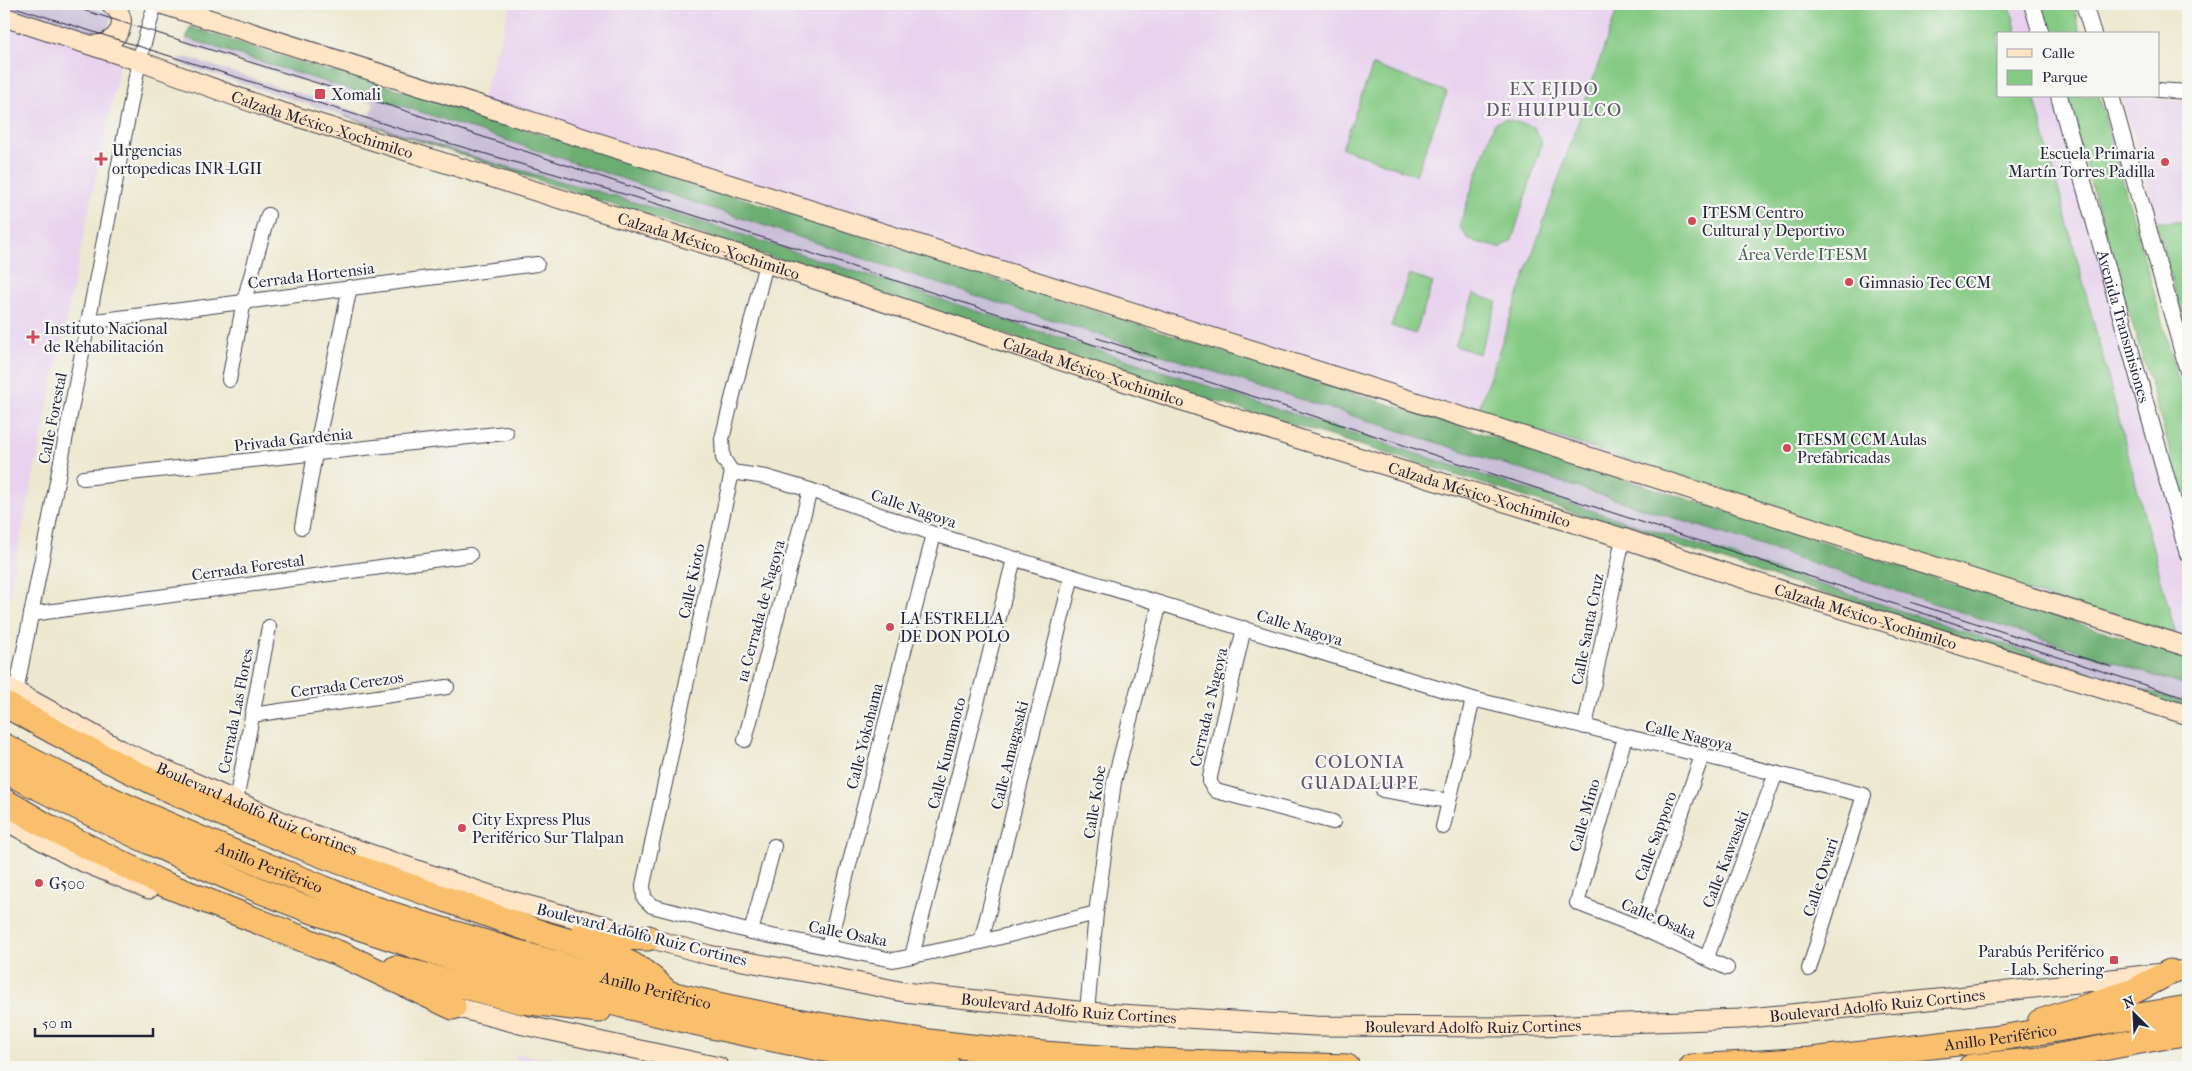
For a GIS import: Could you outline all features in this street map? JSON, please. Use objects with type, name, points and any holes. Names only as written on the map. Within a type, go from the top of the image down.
[{"type":"highway","points":[[8,694],[116,764],[224,814],[328,857],[482,912],[510,920],[535,931],[622,958],[645,972],[667,993]]},
{"type":"highway","name":"Anillo Periférico","points":[[4,746],[83,786],[188,834],[376,909],[535,959],[667,993],[790,1020],[910,1040],[1111,1059],[1347,1067]]},
{"type":"highway","name":"Anillo Periférico","points":[[4,770],[97,818],[208,868],[312,910],[416,946],[533,981],[644,1010],[820,1048],[948,1067]]},
{"type":"highway","points":[[4,801],[50,828],[159,882],[343,955],[453,1007]]},
{"type":"highway","points":[[510,920],[537,922],[595,935],[648,938]]},
{"type":"highway","points":[[343,955],[521,1001],[569,1008],[644,1010]]},
{"type":"highway","points":[[2000,1038],[2061,1014],[2132,992],[2179,971]]},
{"type":"highway","name":"Anillo Periférico","points":[[1692,1067],[1811,1060],[2000,1038],[2188,1008]]},
{"type":"highway","name":"Anillo Periférico","points":[[1971,1067],[2039,1060],[2188,1032]]},
{"type":"main road","points":[[93,45],[106,44],[116,38],[120,31],[120,14],[117,8],[111,4]]},
{"type":"main road","points":[[161,4],[2188,647]]},
{"type":"main road","name":"Calzada México-Xochimilco","points":[[4,17],[93,45],[262,106],[766,263],[1288,436],[1623,538],[1722,572],[2188,714]]},
{"type":"main road","name":"Boulevard Adolfo Ruiz Cortines","points":[[8,694],[122,751],[306,832],[493,896],[709,955],[904,992],[1087,1012],[1315,1026],[1508,1027],[1738,1019],[1948,998],[2179,971]]},
{"type":"main road","points":[[4,820],[76,859],[388,987],[453,1007],[719,1067]]},
{"type":"street","name":"Calle Forestal","points":[[8,694],[31,614],[139,61],[156,4]]},
{"type":"street","points":[[2032,4],[2040,32]]},
{"type":"street","points":[[2084,4],[2092,32]]},
{"type":"street","points":[[2160,90],[2188,91]]},
{"type":"street","name":"Avenida Transmisiones","points":[[2060,98],[2188,554]]},
{"type":"street","points":[[2112,98],[2188,371]]},
{"type":"street","points":[[229,380],[244,301],[268,215]]},
{"type":"street","points":[[732,472],[723,458],[722,439],[766,263]]},
{"type":"street","name":"Cerrada Hortensia","points":[[88,322],[538,264]]},
{"type":"street","points":[[302,527],[315,454],[350,288]]},
{"type":"street","name":"Privada Gardenia","points":[[83,478],[506,433]]},
{"type":"street","name":"Calle Nagoya","points":[[732,472],[766,477],[810,490],[934,534],[1473,699],[1864,795]]},
{"type":"street","name":"Calle Kioto","points":[[652,906],[644,898],[643,885],[732,472]]},
{"type":"street","name":"1a Cerrada de Nagoya","points":[[745,740],[810,490]]},
{"type":"street","name":"Calle Yokohama","points":[[828,946],[934,534]]},
{"type":"street","name":"Calle Santa Cruz","points":[[1586,727],[1623,538]]},
{"type":"street","name":"Cerrada Forestal","points":[[31,614],[470,555]]},
{"type":"street","name":"Calle Kumamoto","points":[[912,956],[1014,559]]},
{"type":"street","name":"Calle Amagasaki","points":[[981,942],[1072,576]]},
{"type":"street","name":"Calle Kobe","points":[[1087,1012],[1096,913],[1114,782],[1160,603]]},
{"type":"street","name":"Cerrada Las Flores","points":[[236,801],[269,627]]},
{"type":"street","name":"Cerrada 2 Nagoya","points":[[1244,628],[1210,777],[1212,788],[1216,791],[1333,822]]},
{"type":"street","name":"Cerrada Cerezos","points":[[252,715],[447,687]]},
{"type":"street","points":[[1443,827],[1473,699]]},
{"type":"street","name":"Calle Mino","points":[[1577,903],[1626,737]]},
{"type":"street","name":"Calle Sapporo","points":[[1641,928],[1702,756]]},
{"type":"street","name":"Calle Kawasaki","points":[[1707,957],[1776,773]]},
{"type":"street","points":[[1383,790],[1449,801]]},
{"type":"street","name":"Calle Owari","points":[[1809,969],[1864,795]]},
{"type":"street","points":[[751,932],[774,846]]},
{"type":"street","name":"Calle Osaka","points":[[1577,903],[1641,928],[1728,968]]},
{"type":"street","name":"Calle Osaka","points":[[652,906],[751,932],[893,960],[981,942],[1096,913]]},
{"type":"shaded area","points":[[4,4],[80,4],[113,14],[104,40],[4,9]]},
{"type":"shaded area","name":"ITESM Centro Cultural y Deportivo","points":[[511,4],[2032,4],[2040,32],[1997,32],[1997,98],[2060,98],[2188,554],[2188,647],[480,105]]},
{"type":"shaded area","name":"Instituto Nacional de Rehabilitación","points":[[4,22],[121,58],[4,616]]},
{"type":"shaded area","points":[[186,38],[421,112],[1106,337],[1749,542],[2188,687],[2188,704],[724,229],[593,190],[493,163],[177,63],[180,57],[184,59],[185,57],[370,116],[374,103],[184,44]]},
{"type":"shaded area","name":"Escuela Primaria Martín Torres Padilla","points":[[2123,98],[2188,102],[2188,222],[2158,222]]},
{"type":"shaded area","points":[[516,1054],[542,1058],[549,1056],[551,1067],[518,1067]]},
{"type":"green space","name":"Área Verde ITESM","points":[[1619,4],[2010,4],[2017,32],[1997,32],[1997,98],[2035,98],[2177,640],[1478,411]]},
{"type":"green space","points":[[2038,4],[2073,4],[2080,32],[2046,32]]},
{"type":"green space","points":[[190,27],[329,71],[351,74],[2188,658],[2188,687],[1749,542],[986,299],[421,112],[186,38]]},
{"type":"green space","points":[[1373,65],[1447,92],[1416,175],[1342,148]]},
{"type":"green space","points":[[2066,98],[2100,98],[2188,415],[2188,511]]},
{"type":"green space","points":[[344,116],[493,163],[593,190],[724,229],[2188,704],[2188,710],[1536,500],[1142,380]]},
{"type":"green space","points":[[1505,119],[1534,127],[1542,143],[1512,240],[1500,248],[1469,240],[1459,226],[1494,124]]},
{"type":"green space","points":[[2156,222],[2188,222],[2188,341]]},
{"type":"green space","points":[[1410,274],[1433,283],[1415,334],[1391,326]]},
{"type":"green space","points":[[1474,294],[1497,302],[1479,354],[1455,346]]},
{"type":"tram line","points":[[5,4],[404,130],[668,207],[2188,699]]},
{"type":"tram line","points":[[64,4],[397,108],[673,201]]},
{"type":"tram line","points":[[1097,338],[1156,357]]},
{"type":"tram line","points":[[1910,602],[2112,667]]},
{"type":"place","name":"Xomali","points":[[320,94]]},
{"type":"place","name":"Urgencias ortopedicas INR-LGII","points":[[101,159]]},
{"type":"place","name":"Escuela Primaria Martín Torres Padilla","points":[[2165,162]]},
{"type":"place","name":"ITESM Centro Cultural y Deportivo","points":[[1692,221]]},
{"type":"place","name":"Gimnasio Tec CCM","points":[[1849,282]]},
{"type":"place","name":"Instituto Nacional de Rehabilitación","points":[[33,337]]},
{"type":"place","name":"ITESM CCM Aulas Prefabricadas","points":[[1787,448]]},
{"type":"place","name":"LA ESTRELLA DE DON POLO","points":[[890,627]]},
{"type":"place","name":"City Express Plus Periférico Sur Tlalpan","points":[[462,828]]},
{"type":"place","name":"G500","points":[[39,883]]},
{"type":"place","name":"Parabús Periférico - Lab. Schering","points":[[2114,960]]},
{"type":"district","name":"EX EJIDO DE HUIPULCO","points":[[1554,99]]},
{"type":"district","name":"COLONIA GUADALUPE","points":[[1360,772]]}]
